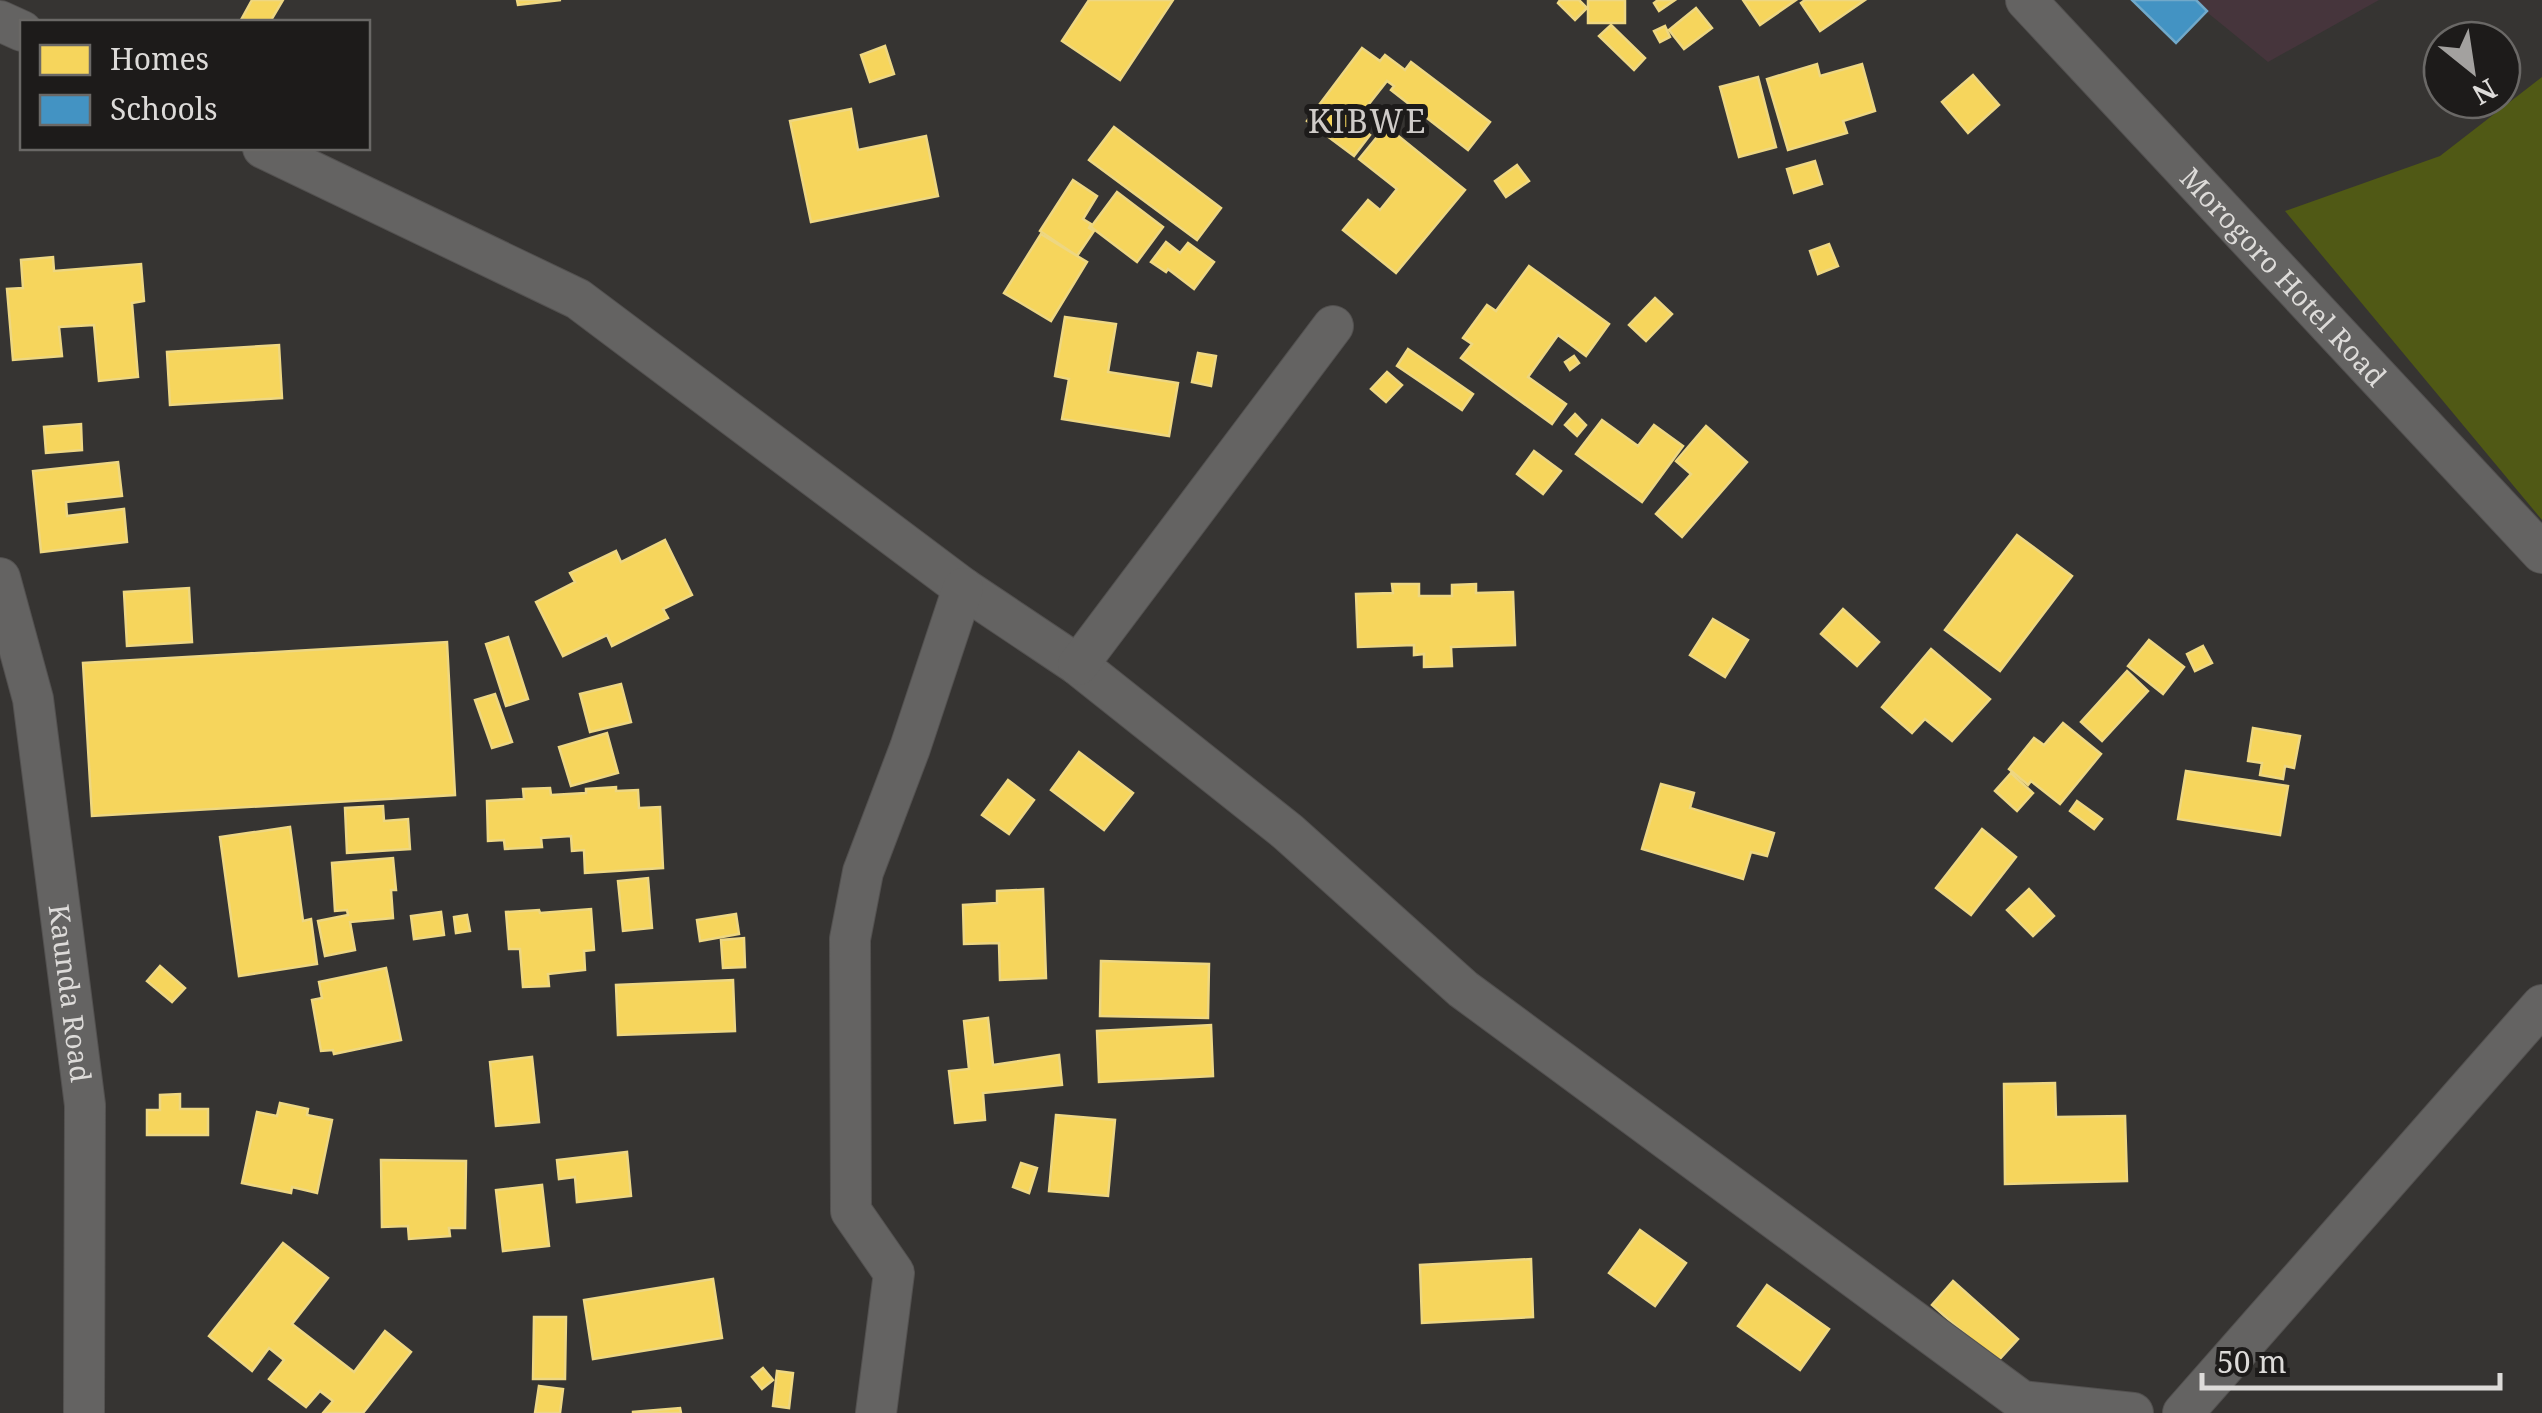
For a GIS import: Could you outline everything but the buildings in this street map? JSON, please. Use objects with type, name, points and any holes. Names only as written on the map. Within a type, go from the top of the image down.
[{"type":"street","name":"Morogoro Hotel Road","points":[[2026,0],[2542,553]]},
{"type":"street","points":[[267,150],[578,299],[963,588],[1078,666],[1288,832],[1463,989],[2028,1407],[2134,1413]]},
{"type":"street","points":[[1078,666],[1333,326]]},
{"type":"street","name":"Kaunda Road","points":[[0,578],[33,699],[85,1105],[84,1413]]},
{"type":"street","points":[[876,1413],[894,1273],[852,1211],[850,939],[863,872],[963,588]]},
{"type":"street","points":[[2183,1413],[2542,1005]]},
{"type":"shaded area","points":[[2192,0],[2379,0],[2268,62]]},
{"type":"green space","points":[[2542,77],[2542,520],[2285,211],[2440,156],[2486,120],[2522,120],[2522,92]]},
{"type":"district","name":"KIBWE","points":[[1368,120]]}]
